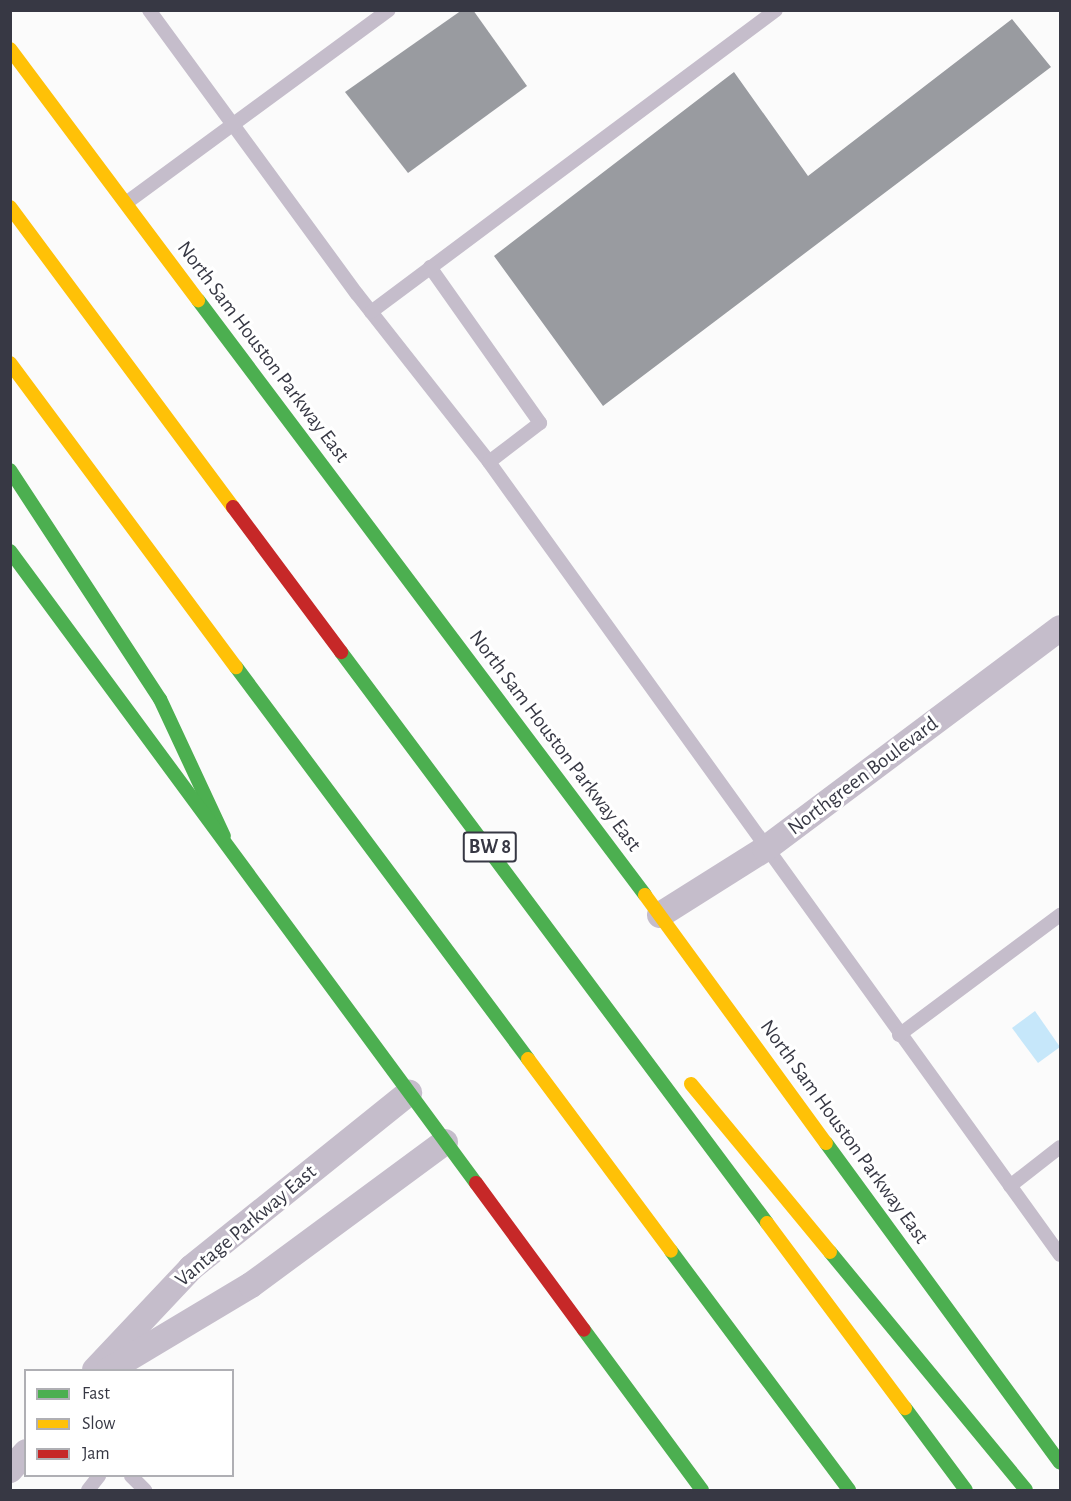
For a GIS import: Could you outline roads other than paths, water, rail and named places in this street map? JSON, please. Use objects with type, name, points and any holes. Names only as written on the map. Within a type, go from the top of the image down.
[{"type":"main road","name":"North Sam Houston Parkway East","points":[[10,49],[660,915],[1060,1463]]},
{"type":"main road","name":"BW 8","points":[[10,207],[458,804],[966,1491]]},
{"type":"main road","points":[[10,363],[849,1491]]},
{"type":"main road","points":[[10,470],[160,699],[224,836]]},
{"type":"main road","points":[[10,551],[224,836],[408,1093],[702,1491]]},
{"type":"main road","points":[[458,804],[627,1007]]},
{"type":"main road","points":[[680,1071],[1026,1491]]},
{"type":"street","name":"Northgreen Boulevard","points":[[660,915],[765,849],[1060,628]]},
{"type":"street","name":"Vantage Parkway East","points":[[97,1369],[191,1268],[408,1093]]},
{"type":"street","name":"Vantage Parkway East","points":[[112,1369],[251,1284],[445,1142]]},
{"type":"street","points":[[10,1470],[24,1454]]},
{"type":"lane","points":[[149,10],[370,312],[489,462],[765,849],[1060,1255]]},
{"type":"lane","points":[[126,203],[389,10]]},
{"type":"lane","points":[[370,312],[776,10]]},
{"type":"lane","points":[[430,267],[540,423],[489,462]]},
{"type":"lane","points":[[899,1035],[1060,915]]},
{"type":"lane","points":[[1010,1186],[1060,1147]]},
{"type":"lane","points":[[88,1491],[98,1477]]},
{"type":"lane","points":[[132,1477],[145,1491]]},
{"type":"water","points":[[1035,1011],[1060,1047],[1038,1063],[1012,1028]]}]
